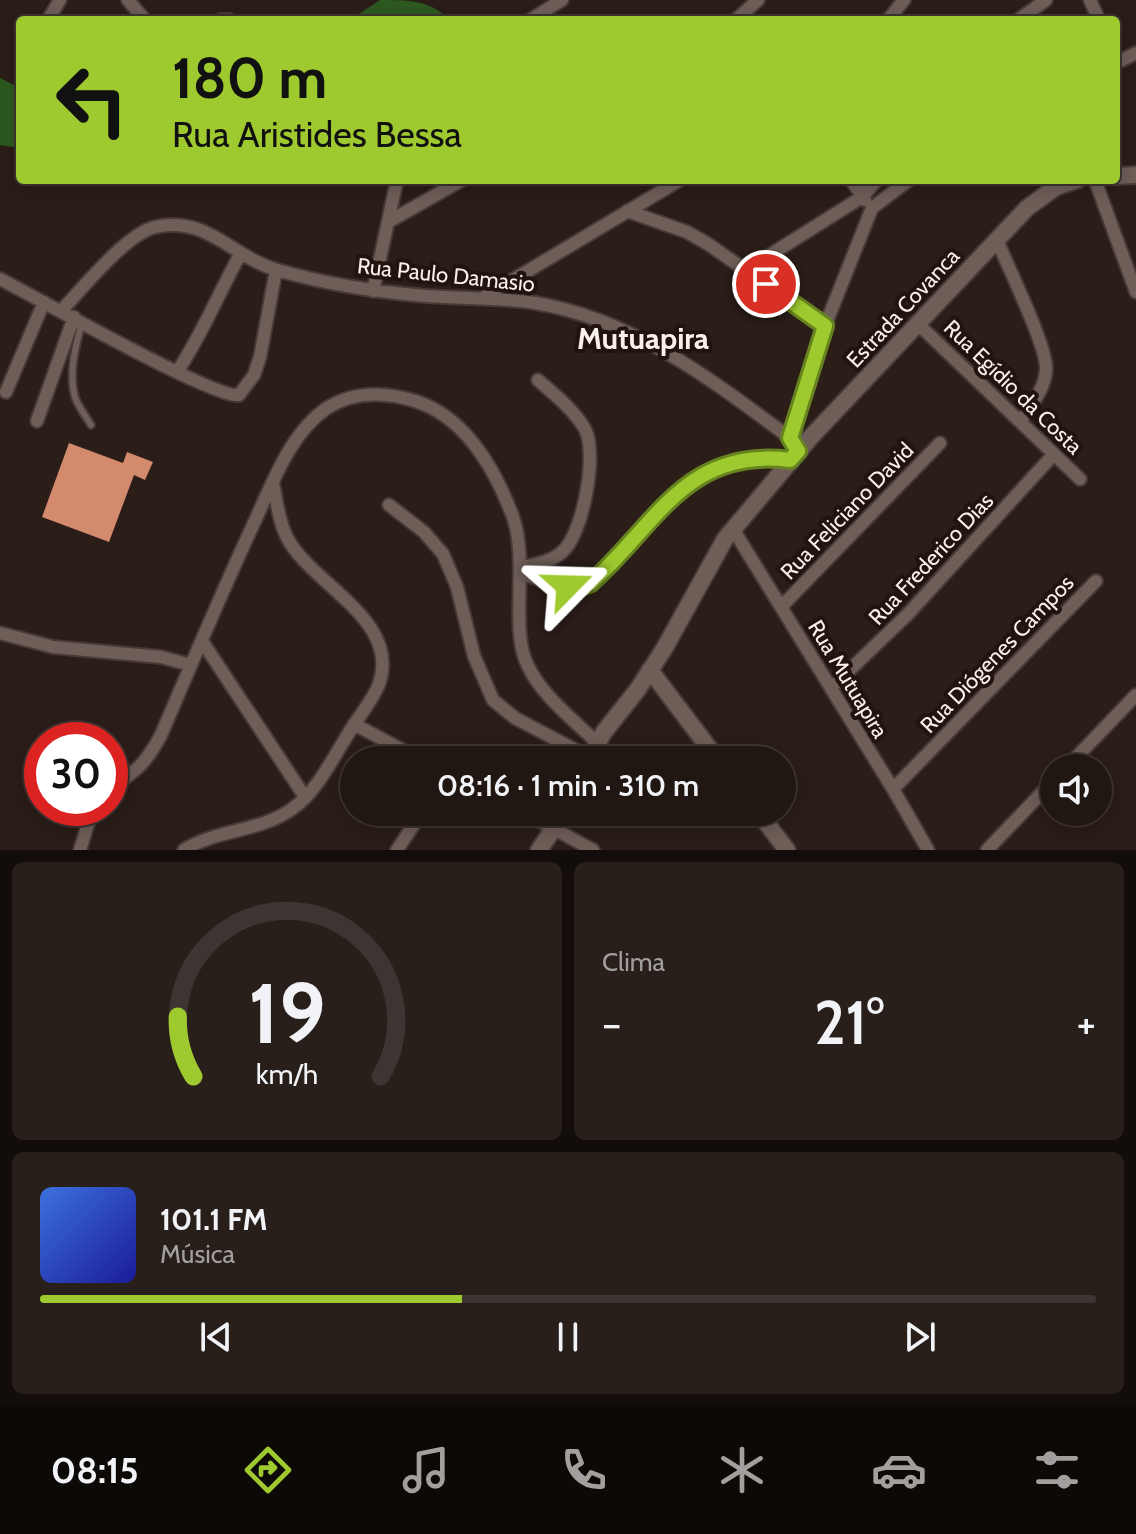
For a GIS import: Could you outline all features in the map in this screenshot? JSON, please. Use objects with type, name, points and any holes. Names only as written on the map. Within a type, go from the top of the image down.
[{"type":"street","points":[[128,0],[142,16]]},
{"type":"street","points":[[536,16],[562,0]]},
{"type":"street","points":[[743,16],[758,0]]},
{"type":"street","points":[[891,16],[904,0]]},
{"type":"street","points":[[1024,16],[1046,0]]},
{"type":"street","points":[[373,291],[396,184]]},
{"type":"street","points":[[388,222],[455,184]]},
{"type":"street","points":[[486,296],[596,233],[673,184]]},
{"type":"street","points":[[854,184],[872,208]]},
{"type":"street","points":[[746,270],[862,197],[873,184]]},
{"type":"street","points":[[522,571],[568,586],[580,587],[591,583],[688,483],[716,469],[793,450],[825,326],[872,208],[904,184]]},
{"type":"street","name":"Estrada Covanca","points":[[596,746],[650,670],[713,556],[793,450],[1037,199],[1065,184]]},
{"type":"street","points":[[1096,184],[1136,292]]},
{"type":"street","points":[[627,211],[687,232],[825,326]]},
{"type":"street","name":"Rua Paulo Damasio","points":[[61,311],[128,242],[152,227],[179,223],[199,228],[276,270],[373,291],[431,296],[486,296],[537,303],[614,325],[651,342],[739,400],[793,450]]},
{"type":"street","points":[[997,240],[1037,335],[1047,367],[1038,395],[1021,421]]},
{"type":"street","points":[[177,372],[193,348],[215,299],[241,253]]},
{"type":"street","points":[[0,279],[177,372],[231,396],[239,395],[254,375],[276,270]]},
{"type":"street","points":[[6,392],[44,302]]},
{"type":"street","points":[[37,421],[78,320]]},
{"type":"street","name":"Rua Egídio da Costa","points":[[918,324],[1080,479]]},
{"type":"street","points":[[522,571],[550,560],[570,544],[587,489],[592,459],[585,429],[565,403],[538,380]]},
{"type":"street","points":[[128,777],[148,759],[161,735],[273,483],[295,441],[327,409],[345,399],[365,394],[396,396],[441,412],[465,431],[483,456],[514,519],[522,571],[521,629],[527,666],[586,746]]},
{"type":"street","name":"Rua Feliciano David","points":[[782,606],[940,443]]},
{"type":"street","name":"Rua Frederico Dias","points":[[831,688],[918,603],[1054,454]]},
{"type":"street","points":[[184,850],[212,837],[279,817],[295,808],[379,684],[379,641],[344,598],[291,545],[284,532],[273,483]]},
{"type":"street","points":[[389,505],[424,532],[443,554],[457,587],[474,656],[493,700],[515,718],[576,746]]},
{"type":"street","name":"Rua Mutuapira","points":[[733,529],[928,850]]},
{"type":"street","name":"Rua Diógenes Campos","points":[[893,789],[1096,581]]},
{"type":"street","points":[[0,633],[53,647],[161,657],[191,665]]},
{"type":"street","points":[[202,641],[305,797]]},
{"type":"street","points":[[650,670],[707,746]]},
{"type":"street","points":[[1079,754],[1136,695]]},
{"type":"street","points":[[354,724],[395,746]]},
{"type":"street","points":[[987,850],[1040,795]]},
{"type":"street","points":[[80,850],[87,826]]},
{"type":"street","points":[[397,850],[413,826]]},
{"type":"street","points":[[552,826],[593,850]]},
{"type":"street","points":[[769,826],[787,850]]},
{"type":"street","points":[[539,850],[556,828]]},
{"type":"lane","points":[[78,320],[72,380],[76,399],[91,425]]},
{"type":"green space","points":[[380,0],[427,5],[445,16],[356,16]]},
{"type":"green space","points":[[0,78],[16,86],[16,147],[0,145]]},
{"type":"building","points":[[69,443],[123,463],[127,452],[153,462],[145,480],[134,475],[109,542],[42,517]]},
{"type":"district","name":"Mutuapira","points":[[643,338]]},
{"type":"route","points":[[568,586],[580,587],[591,583],[688,483],[716,469],[751,460],[790,460],[798,451],[790,438],[825,326],[766,284]]}]
